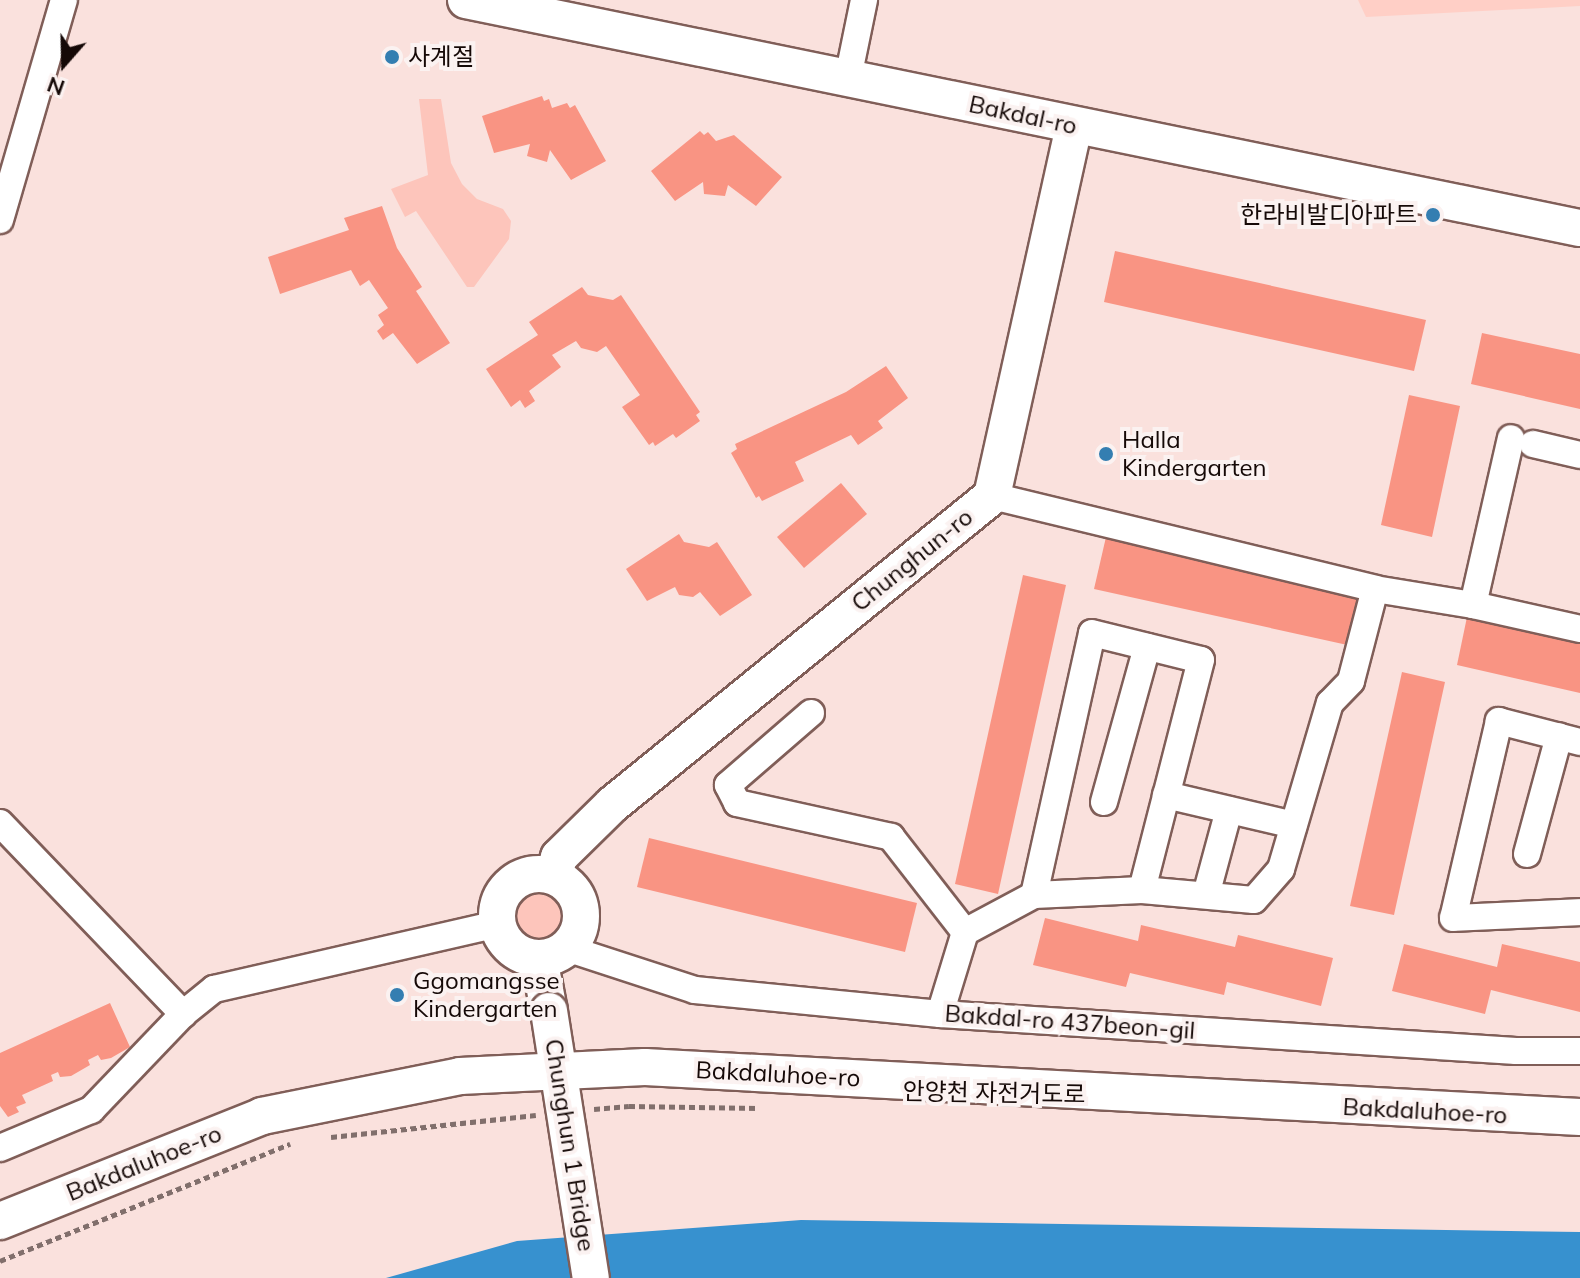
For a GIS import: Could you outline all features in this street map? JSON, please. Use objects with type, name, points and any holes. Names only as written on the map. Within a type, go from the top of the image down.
[{"type":"street","points":[[0,220],[64,0]]},
{"type":"street","name":"Bakdal-ro","points":[[466,0],[1580,228]]},
{"type":"street","points":[[848,78],[864,0]]},
{"type":"street","name":"Chunghun-ro","points":[[553,876],[559,857],[613,804],[992,496],[1074,126]]},
{"type":"street","points":[[1473,605],[1522,441],[1580,455]]},
{"type":"street","points":[[992,496],[1375,589],[1473,605],[1580,629]]},
{"type":"street","points":[[940,1014],[965,932],[1034,895],[1142,890],[1254,900],[1281,869],[1330,703],[1351,681],[1375,589]]},
{"type":"street","points":[[1034,895],[1092,633],[1201,660],[1142,890]]},
{"type":"street","points":[[1104,802],[1147,647]]},
{"type":"street","points":[[811,713],[728,785],[737,803],[891,837],[965,932]]},
{"type":"street","points":[[1527,854],[1570,739],[1499,721],[1453,918],[1578,906]]},
{"type":"street","points":[[1166,795],[1294,825]]},
{"type":"street","points":[[1206,895],[1229,810]]},
{"type":"street","points":[[0,823],[183,1014]]},
{"type":"street","points":[[538,874],[553,876],[575,895],[581,923],[553,953],[512,948],[497,924],[502,895],[511,884],[538,874]]},
{"type":"street","points":[[0,1148],[91,1110],[183,1014],[214,989],[497,924]]},
{"type":"street","name":"Chunghun 1 Bridge","points":[[553,953],[549,1011],[591,1278]]},
{"type":"street","name":"Bakdal-ro 437beon-gil","points":[[553,953],[695,990],[940,1014],[1516,1051],[1580,1051]]},
{"type":"street","name":"Bakdaluhoe-ro","points":[[0,1221],[262,1116],[460,1076],[645,1067],[1580,1117]]},
{"type":"path","points":[[582,1111],[629,1106],[768,1108]]},
{"type":"path","points":[[316,1138],[551,1114]]},
{"type":"path","points":[[0,1261],[301,1140]]},
{"type":"shaded area","points":[[1358,0],[1580,0],[1580,6],[1366,17]]},
{"type":"shaded area","points":[[419,99],[441,99],[451,163],[462,184],[477,199],[503,209],[511,221],[509,239],[474,287],[467,287],[416,211],[405,217],[391,189],[428,175]]},
{"type":"shaded area","points":[[539,893],[555,900],[562,916],[555,932],[539,939],[523,932],[516,916],[523,900]]},
{"type":"water","points":[[801,1220],[1580,1232],[1580,1278],[386,1278],[517,1241]]},
{"type":"building","points":[[542,96],[544,101],[549,99],[552,108],[567,103],[570,108],[575,105],[606,161],[571,180],[550,150],[547,162],[527,156],[530,144],[494,153],[482,116]]},
{"type":"building","points":[[700,131],[704,135],[708,132],[716,141],[734,135],[782,177],[756,206],[728,185],[725,196],[704,194],[703,182],[675,201],[651,171]]},
{"type":"building","points":[[382,206],[397,248],[422,287],[416,291],[450,343],[417,364],[393,333],[383,340],[377,331],[384,325],[378,315],[388,308],[369,280],[360,286],[351,270],[280,294],[268,257],[349,230],[344,218]]},
{"type":"building","points":[[1115,251],[1426,320],[1414,371],[1104,302]]},
{"type":"building","points":[[582,287],[588,295],[613,300],[621,295],[700,412],[696,415],[700,421],[676,438],[673,434],[655,446],[653,442],[649,445],[622,407],[640,395],[606,346],[597,352],[581,348],[576,341],[552,355],[561,367],[529,391],[535,401],[525,408],[520,400],[511,407],[486,369],[538,335],[529,322]]},
{"type":"building","points":[[1482,333],[1580,354],[1580,409],[1471,384]]},
{"type":"building","points":[[886,366],[908,398],[878,421],[883,428],[858,445],[851,435],[795,462],[804,481],[762,501],[759,496],[756,498],[731,453],[737,449],[735,444],[846,392]]},
{"type":"building","points":[[1409,395],[1460,406],[1432,537],[1381,525]]},
{"type":"building","points":[[841,483],[867,514],[804,568],[777,537]]},
{"type":"building","points":[[679,534],[684,542],[709,547],[717,542],[752,595],[720,616],[700,592],[693,597],[679,595],[675,587],[647,601],[626,569]]},
{"type":"building","points":[[1106,537],[1364,594],[1352,646],[1094,589]]},
{"type":"building","points":[[1023,575],[1066,585],[998,894],[955,884]]},
{"type":"building","points":[[1467,617],[1580,642],[1580,693],[1457,665]]},
{"type":"building","points":[[1402,672],[1445,682],[1394,915],[1350,906]]},
{"type":"building","points":[[649,838],[917,903],[905,952],[637,887]]},
{"type":"building","points":[[1045,918],[1138,941],[1141,925],[1235,947],[1238,935],[1333,958],[1321,1006],[1227,982],[1224,995],[1130,973],[1126,987],[1033,965]]},
{"type":"building","points":[[1404,944],[1497,967],[1502,944],[1580,962],[1580,1012],[1491,990],[1485,1014],[1392,991]]},
{"type":"building","points":[[110,1003],[130,1047],[111,1058],[101,1060],[98,1055],[88,1060],[90,1065],[71,1076],[60,1077],[58,1072],[51,1075],[53,1081],[22,1095],[26,1103],[16,1107],[19,1112],[8,1117],[0,1106],[0,1053]]},
{"type":"place","name":"사계절","points":[[392,57]]},
{"type":"place","name":"한라비발디아파트","points":[[1433,215]]},
{"type":"place","name":"Halla Kindergarten","points":[[1106,454]]},
{"type":"place","name":"Ggomangsse Kindergarten","points":[[397,995]]}]
